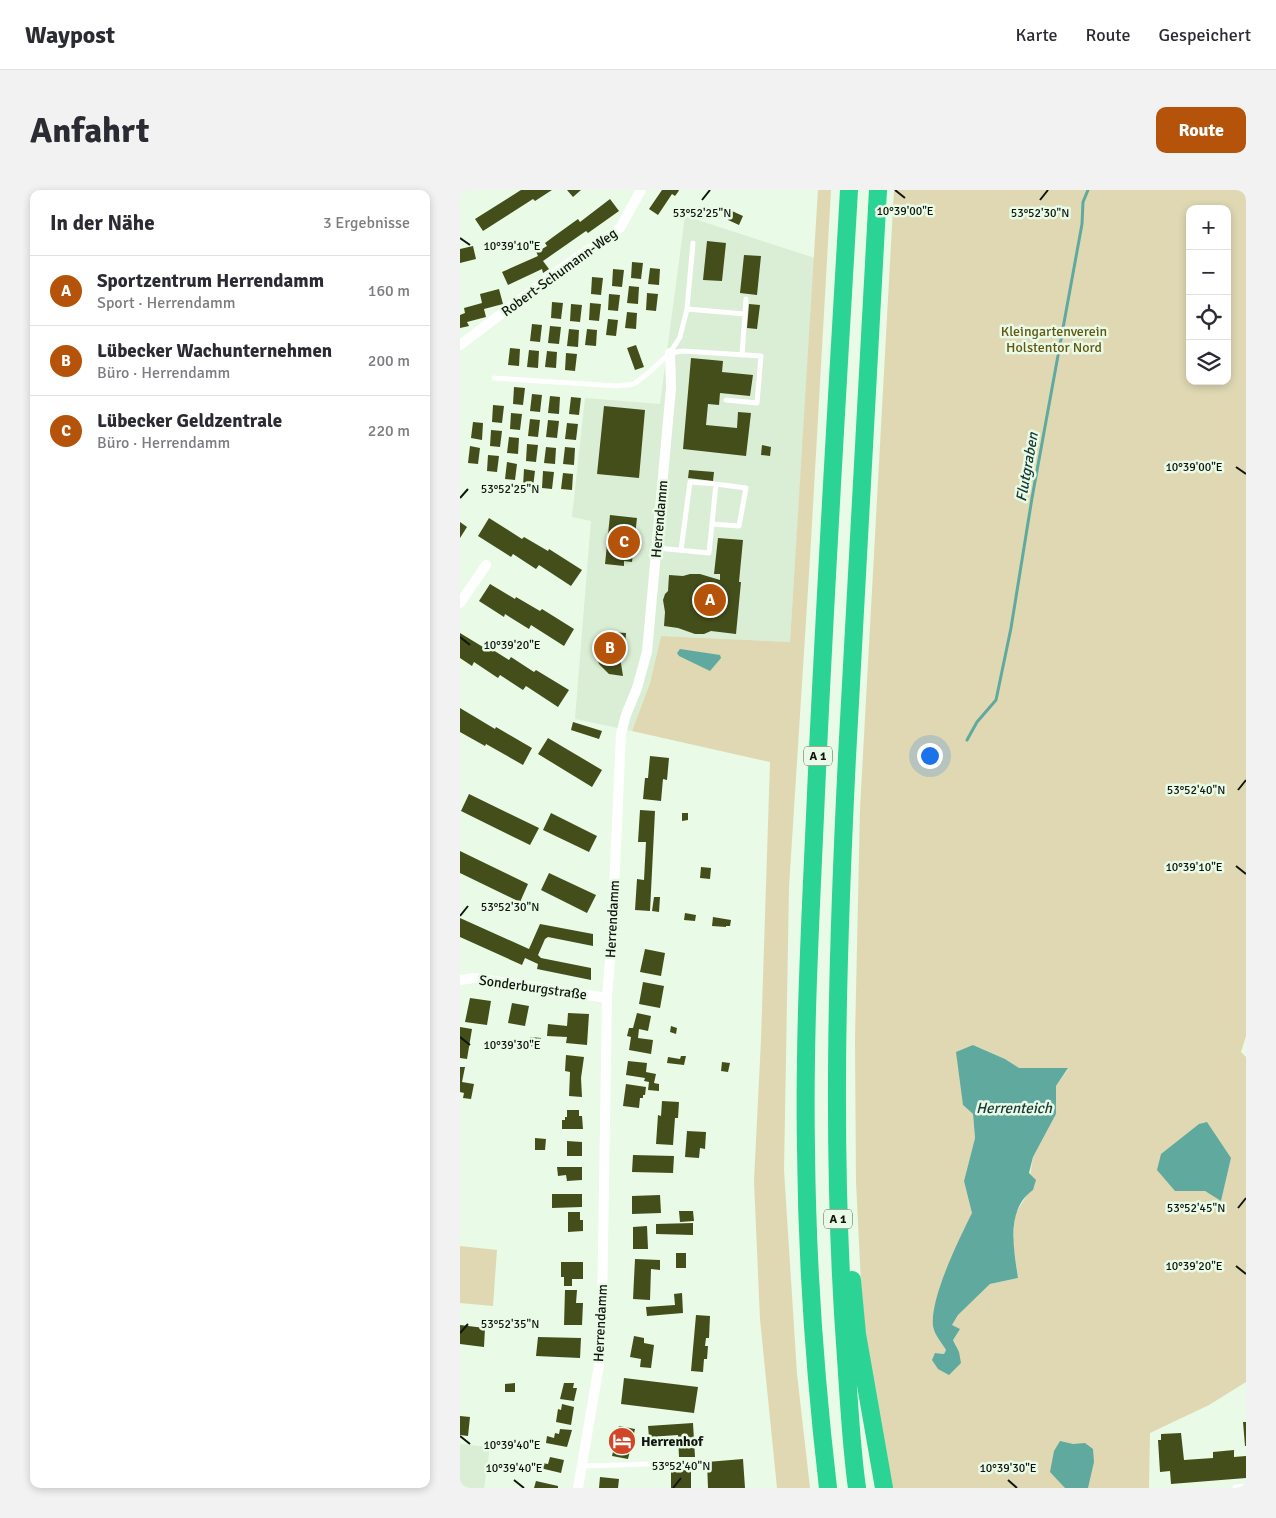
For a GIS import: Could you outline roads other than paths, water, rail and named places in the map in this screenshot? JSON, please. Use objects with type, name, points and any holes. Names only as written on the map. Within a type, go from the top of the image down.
[{"type":"highway","name":"A 1","points":[[828,1488],[815,1358],[806,1159],[808,989],[819,725],[849,190]]},
{"type":"highway","name":"A 1","points":[[857,1488],[853,1458],[843,1319],[838,1219],[836,1118],[839,922],[878,190]]},
{"type":"highway","points":[[836,1118],[857,1334],[884,1488]]},
{"type":"street","name":"Robert-Schumann-Weg","points":[[460,345],[560,270],[620,228],[636,191]]},
{"type":"street","name":"Herrendamm","points":[[578,1488],[599,1365],[602,1312],[607,998],[612,935],[621,734],[647,652],[671,388],[670,353]]},
{"type":"street","points":[[460,603],[486,564]]},
{"type":"street","name":"Sonderburgstraße","points":[[460,980],[474,978],[607,998]]},
{"type":"lane","points":[[494,378],[617,386],[634,384],[670,353],[680,337],[687,309],[693,243]]},
{"type":"lane","points":[[742,356],[746,299]]},
{"type":"lane","points":[[687,309],[745,314]]},
{"type":"lane","points":[[670,353],[683,351],[762,356],[757,403],[726,400]]},
{"type":"lane","points":[[682,550],[690,482],[746,488],[739,526],[712,524]]},
{"type":"lane","points":[[657,548],[709,553],[716,484]]},
{"type":"lane","points":[[581,1466],[683,1463]]},
{"type":"lane","points":[[1235,1487],[1246,1486]]},
{"type":"water","points":[[680,649],[720,655],[721,658],[710,671],[679,656],[677,653]]},
{"type":"water","name":"Herrenteich","points":[[973,1045],[1005,1059],[1019,1068],[1068,1068],[1056,1086],[1056,1114],[1033,1157],[1029,1173],[1036,1180],[1033,1190],[1024,1198],[1018,1208],[1015,1219],[1014,1243],[1018,1278],[990,1284],[958,1315],[952,1325],[960,1329],[953,1340],[959,1352],[961,1363],[949,1375],[938,1369],[932,1360],[935,1353],[944,1354],[946,1350],[936,1335],[933,1326],[933,1314],[946,1269],[972,1213],[964,1181],[975,1138],[973,1114],[963,1105],[956,1052]]},
{"type":"water","points":[[1207,1122],[1231,1158],[1221,1201],[1205,1191],[1175,1191],[1157,1170],[1161,1154],[1199,1124]]},
{"type":"water","points":[[1060,1441],[1073,1444],[1085,1443],[1093,1449],[1094,1462],[1088,1488],[1065,1488],[1050,1472],[1054,1451]]},
{"type":"waterway","name":"Flutgraben","points":[[967,740],[977,722],[996,700],[1011,628],[1032,498],[1082,224],[1083,202],[1088,190]]},
{"type":"place","name":"Lübecker Geldzentrale","points":[[624,542]]},
{"type":"place","name":"Sportzentrum Herrendamm","points":[[710,600]]},
{"type":"place","name":"Lübecker Wachunternehmen","points":[[610,648]]},
{"type":"place","name":"Herrenhof","points":[[622,1441]]},
{"type":"park label","name":"Kleingartenverein Holstentor Nord","points":[[1054,340]]}]
